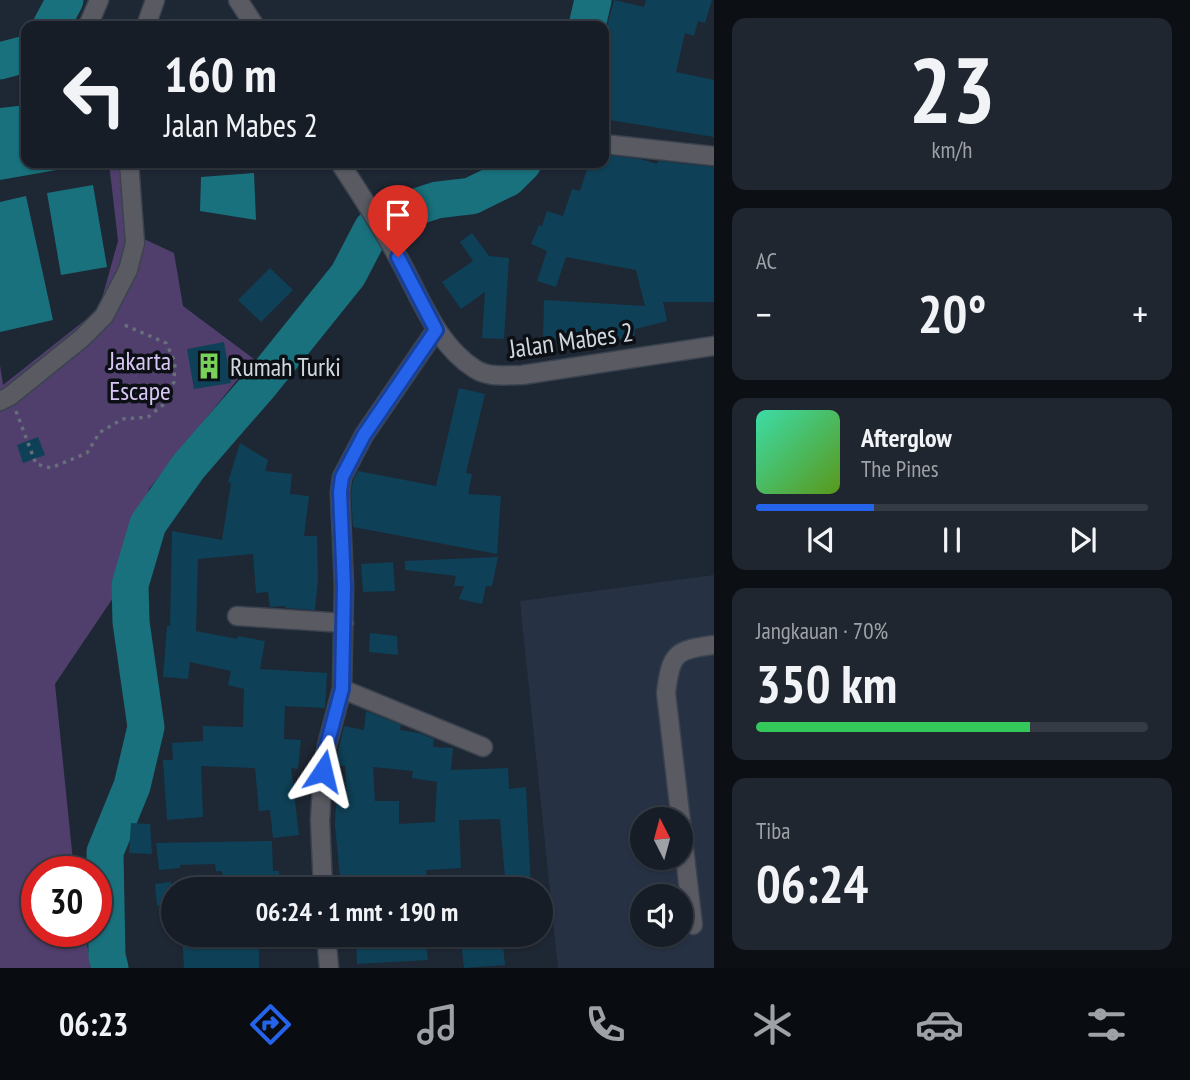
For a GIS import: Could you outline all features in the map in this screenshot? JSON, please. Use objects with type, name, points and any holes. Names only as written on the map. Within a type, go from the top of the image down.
[{"type":"street","points":[[90,21],[99,0]]},
{"type":"street","points":[[148,21],[155,0]]},
{"type":"street","points":[[239,0],[251,21]]},
{"type":"street","points":[[609,145],[714,156]]},
{"type":"street","points":[[5,399],[82,338],[104,316],[128,270],[135,243],[129,168]]},
{"type":"street","name":"Jalan Mabes 2","points":[[343,168],[376,218],[436,330],[456,355],[477,371],[497,376],[522,375],[714,346]]},
{"type":"street","points":[[323,877],[322,780],[327,745],[342,689],[342,477],[364,435],[436,330]]},
{"type":"street","points":[[237,616],[344,623]]},
{"type":"street","points":[[688,884],[666,693],[669,669],[675,657],[687,649],[714,645]]},
{"type":"street","points":[[342,689],[483,747]]},
{"type":"street","points":[[327,947],[329,968]]},
{"type":"path","points":[[5,399],[36,464],[51,468],[87,453],[100,432],[122,419],[148,417],[163,405],[174,382],[175,362],[166,343],[104,316]]},
{"type":"shaded area","points":[[714,575],[714,968],[558,968],[553,920],[553,877],[549,877],[520,601]]},
{"type":"green space","name":"Jakarta Escape","points":[[110,168],[139,168],[142,238],[174,253],[183,306],[254,359],[149,489],[123,583],[55,684],[72,856],[21,856],[21,947],[88,947],[91,968],[0,968],[0,365],[3,385],[99,309],[118,241]]},
{"type":"water","points":[[21,106],[21,168],[68,168],[0,180],[0,108]]},
{"type":"water","points":[[254,173],[256,220],[200,211],[201,177]]},
{"type":"water","points":[[93,185],[107,267],[61,275],[47,193]]},
{"type":"water","points":[[26,196],[53,320],[0,332],[0,202]]},
{"type":"building","points":[[614,0],[644,7],[646,0],[712,0],[705,23],[698,21],[694,36],[685,33],[676,72],[714,80],[714,137],[609,120],[608,21]]},
{"type":"building","points":[[609,156],[657,164],[658,161],[714,167],[714,302],[663,302],[667,321],[635,329],[634,341],[583,337],[583,340],[543,338],[544,300],[645,306],[636,270],[566,257],[556,287],[537,281],[547,251],[531,244],[539,225],[542,226],[547,211],[563,216],[572,189],[580,191],[587,168],[609,168]]},
{"type":"building","points":[[472,233],[489,256],[509,258],[504,339],[482,338],[485,292],[461,309],[442,282],[473,261],[460,242]]},
{"type":"building","points":[[270,268],[293,290],[261,322],[238,300]]},
{"type":"building","name":"Rumah Turki","points":[[224,342],[231,383],[194,389],[187,349]]},
{"type":"building","points":[[459,388],[485,394],[466,473],[472,474],[468,494],[501,496],[497,554],[353,527],[351,493],[358,471],[436,486]]},
{"type":"building","points":[[38,437],[45,455],[23,463],[17,445]]},
{"type":"building","points":[[240,443],[268,460],[265,471],[292,474],[290,494],[309,496],[304,536],[317,536],[318,580],[315,610],[270,607],[268,592],[256,593],[253,554],[198,559],[196,631],[265,641],[260,669],[327,673],[325,708],[285,706],[284,739],[301,740],[298,769],[291,768],[299,835],[273,838],[270,810],[259,811],[255,768],[201,766],[203,817],[167,820],[163,760],[173,760],[172,743],[203,741],[203,726],[243,727],[244,689],[228,685],[231,671],[190,662],[188,679],[163,677],[167,626],[170,626],[172,531],[222,540],[231,483],[228,482]]},
{"type":"building","points":[[498,557],[492,586],[486,586],[482,604],[459,599],[464,586],[454,586],[456,576],[405,570],[405,561]]},
{"type":"building","points":[[393,562],[395,591],[363,592],[361,564]]},
{"type":"building","points":[[370,633],[397,636],[398,655],[369,652]]},
{"type":"building","points":[[366,711],[401,725],[400,730],[434,739],[433,747],[453,748],[451,770],[508,768],[509,789],[526,787],[530,877],[505,877],[500,819],[459,820],[461,868],[426,870],[427,877],[340,877],[335,825],[336,800],[347,800],[345,766],[335,765],[344,726],[364,730]],"holes":[[[373,767],[413,771],[412,778],[437,782],[435,822],[399,824],[399,801],[375,801]]]},
{"type":"building","points":[[131,823],[150,824],[152,854],[129,853]]},
{"type":"building","points":[[272,841],[273,871],[279,871],[279,877],[223,877],[222,871],[216,871],[215,864],[180,865],[180,868],[159,870],[156,843]]},
{"type":"building","points":[[161,883],[161,906],[157,906],[155,884]]},
{"type":"building","points":[[183,947],[259,947],[259,968],[184,968]]},
{"type":"building","points":[[356,947],[426,947],[428,960],[357,964]]},
{"type":"building","points":[[462,947],[503,947],[505,965],[464,968]]},
{"type":"waterway","points":[[54,21],[65,0]]},
{"type":"waterway","points":[[588,21],[593,0]]},
{"type":"waterway","points":[[0,61],[21,55]]},
{"type":"waterway","points":[[397,213],[437,200],[471,196],[508,178],[518,168]]},
{"type":"waterway","points":[[110,968],[107,956],[105,852],[132,786],[146,727],[131,622],[130,585],[148,524],[189,466],[262,382],[348,275],[372,229]]},
{"type":"place","name":"Rumah Turki","points":[[209,366]]},
{"type":"route","points":[[323,771],[342,689],[342,477],[364,435],[436,330],[398,257]]}]
